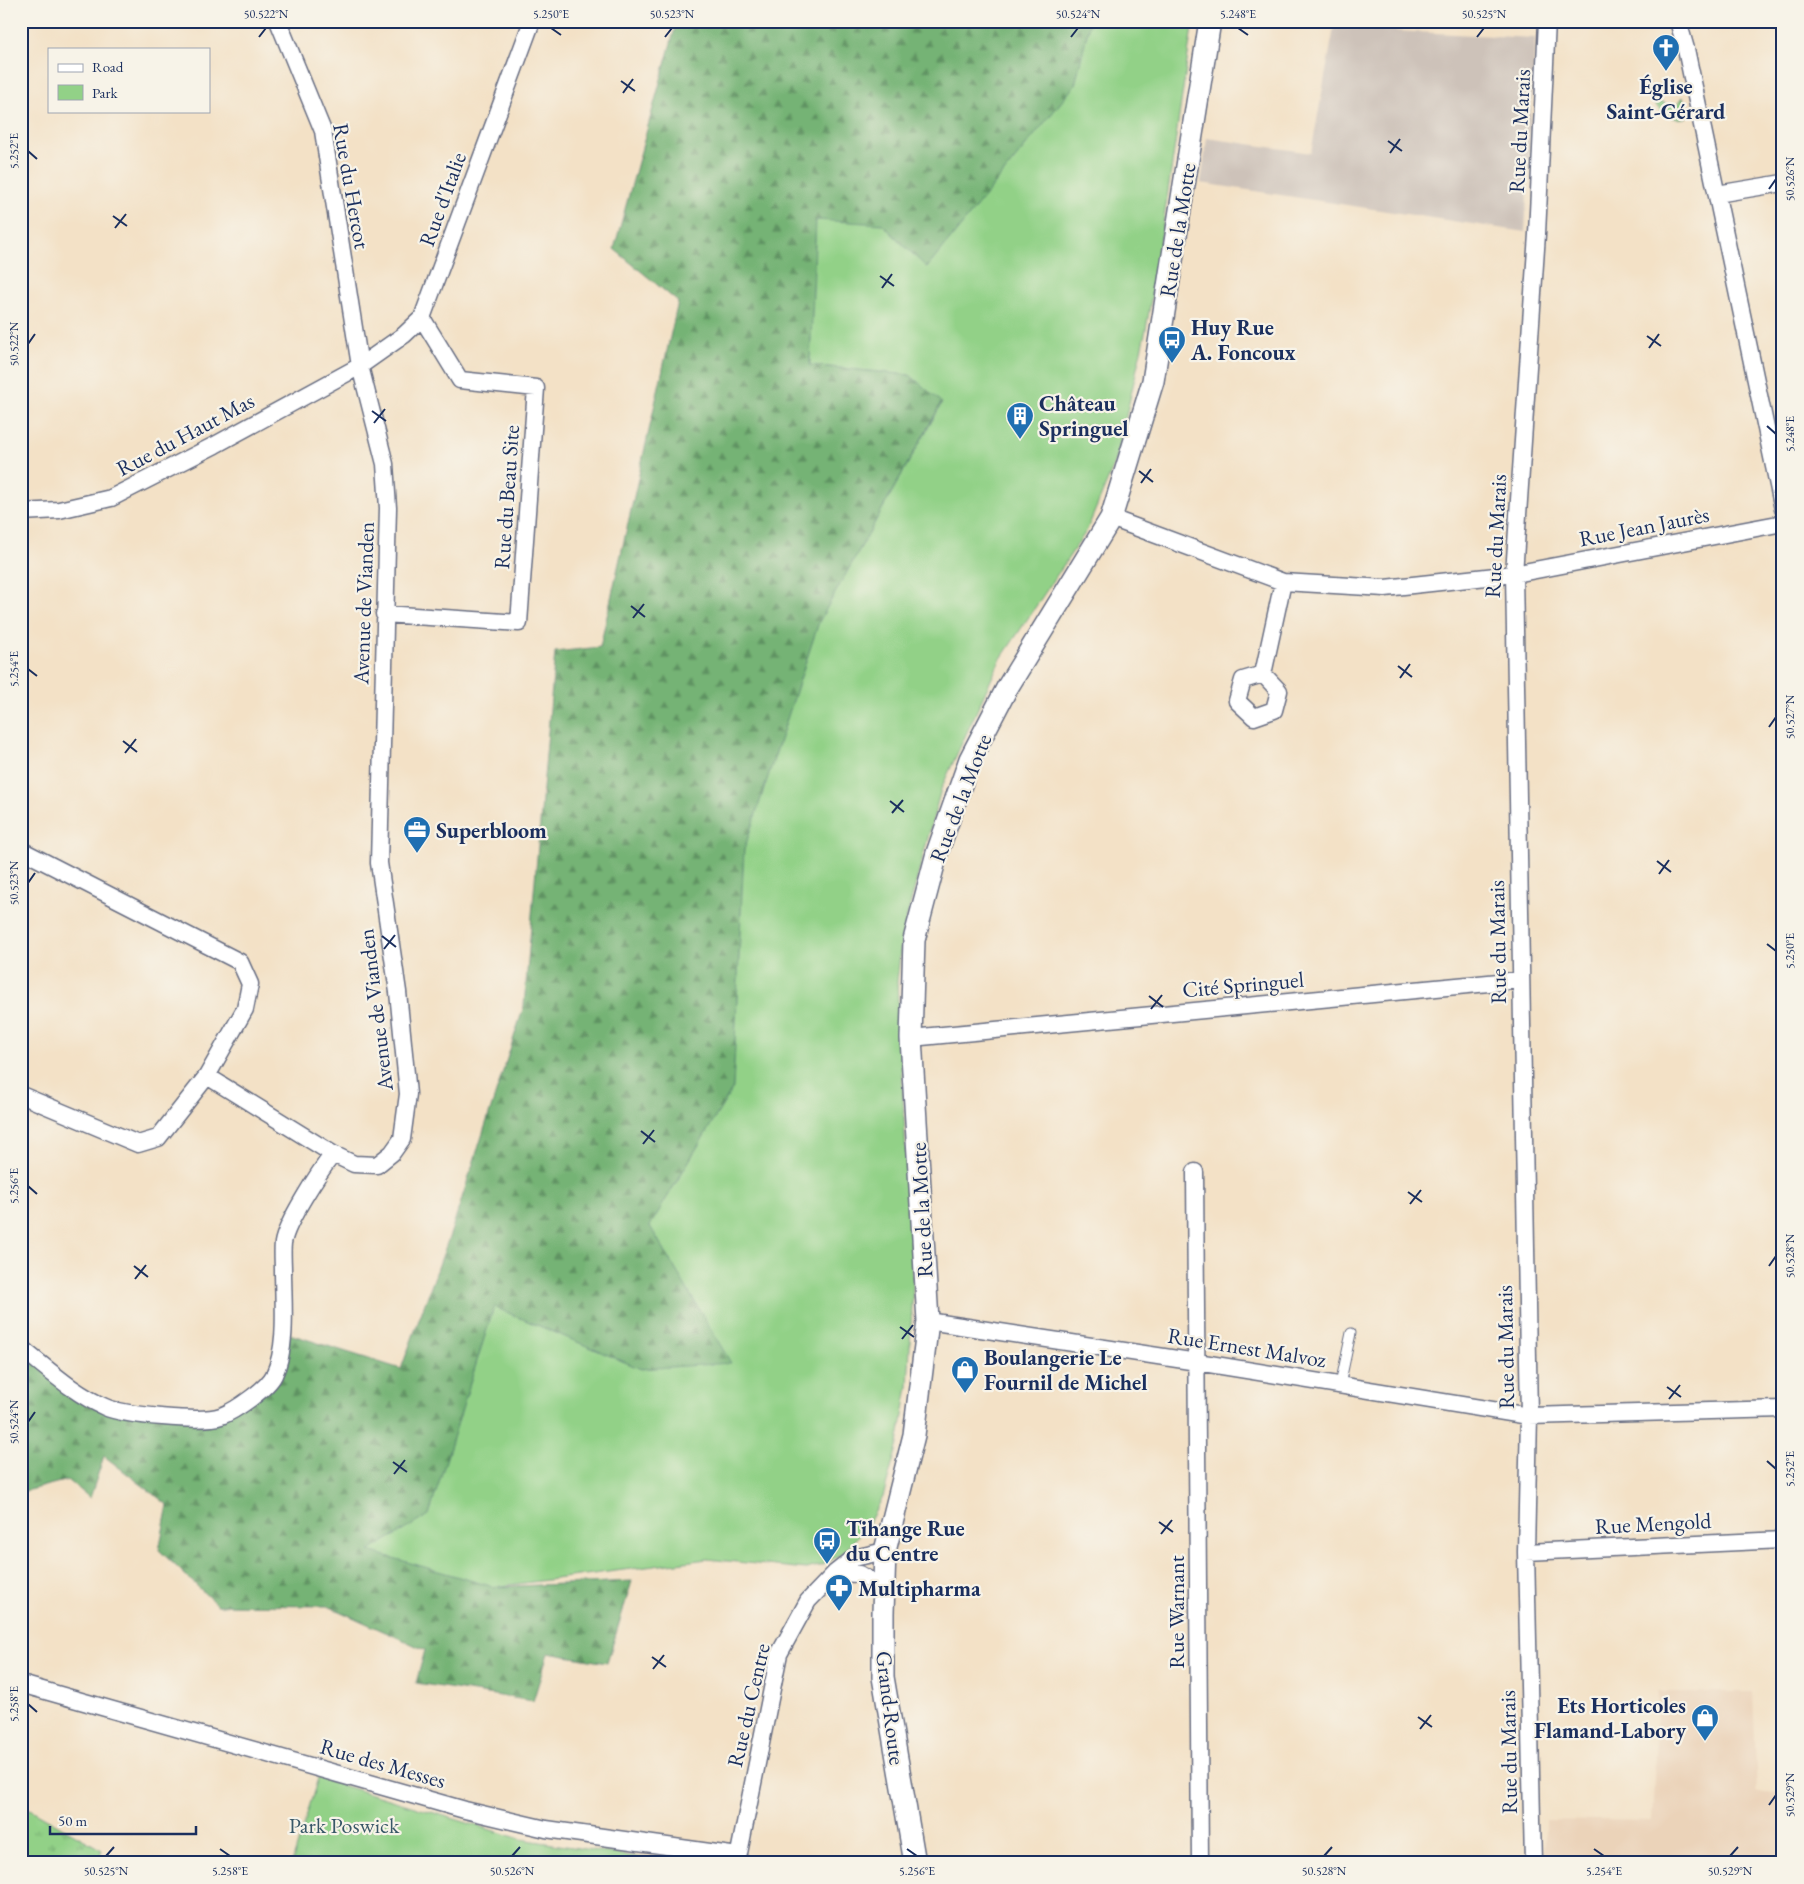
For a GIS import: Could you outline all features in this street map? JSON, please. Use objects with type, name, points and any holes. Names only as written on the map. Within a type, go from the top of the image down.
[{"type":"street","name":"Rue du Hercot","points":[[278,21],[323,131],[360,366]]},
{"type":"street","name":"Rue d'Italie","points":[[360,366],[404,335],[422,318],[532,21]]},
{"type":"street","name":"Rue de la Motte","points":[[884,1552],[914,1435],[928,1321],[911,1038],[914,940],[937,853],[970,759],[1006,688],[1112,518],[1154,381],[1210,21]]},
{"type":"street","name":"Rue du Marais","points":[[1533,1863],[1526,1552],[1529,1416],[1514,574],[1536,234],[1547,21]]},
{"type":"street","points":[[1678,21],[1686,49],[1783,509]]},
{"type":"street","points":[[1717,194],[1783,183]]},
{"type":"street","name":"Rue du Beau Site","points":[[384,614],[519,623],[536,388],[460,380],[422,318]]},
{"type":"street","name":"Rue du Haut Mas","points":[[21,512],[59,510],[111,498],[215,445],[360,366]]},
{"type":"street","name":"Avenue de Vianden","points":[[207,1076],[333,1154],[354,1164],[377,1165],[392,1153],[402,1139],[408,1094],[398,992],[379,863],[388,508],[385,464],[360,366]]},
{"type":"street","name":"Rue Jean Jaurès","points":[[1112,518],[1283,582],[1385,588],[1514,574],[1783,523]]},
{"type":"street","points":[[1263,674],[1283,582]]},
{"type":"street","points":[[21,850],[240,962],[250,984],[245,1009],[207,1076],[158,1138],[138,1144],[21,1095]]},
{"type":"street","name":"Cité Springuel","points":[[911,1038],[1520,980]]},
{"type":"street","points":[[21,1348],[84,1397],[106,1408],[128,1413],[188,1418],[220,1416],[270,1384],[275,1373],[284,1332],[283,1243],[288,1229],[333,1154]]},
{"type":"street","name":"Rue Warnant","points":[[1195,1172],[1200,1863]]},
{"type":"street","name":"Rue Ernest Malvoz","points":[[928,1321],[1197,1362],[1529,1416],[1783,1409]]},
{"type":"street","name":"Rue Mengold","points":[[1526,1552],[1783,1540]]},
{"type":"street","name":"Rue du Centre","points":[[738,1860],[779,1654],[808,1600],[834,1573],[854,1558],[884,1552]]},
{"type":"street","name":"Grand-Route","points":[[884,1552],[883,1676],[915,1863]]},
{"type":"street","points":[[834,1573],[859,1574],[883,1588]]},
{"type":"street","name":"Rue des Messes","points":[[21,1684],[465,1810],[546,1829],[738,1860]]},
{"type":"lane","points":[[1340,1385],[1351,1333]]},
{"type":"shaded area","points":[[1334,28],[1535,38],[1525,232],[1201,183],[1207,138],[1311,153]]},
{"type":"shaded area","name":"Ets Horticoles Flamand-Labory","points":[[1658,1692],[1753,1692],[1757,1792],[1783,1793],[1783,1863],[1545,1863],[1545,1819],[1652,1821]]},
{"type":"green space","points":[[677,21],[1090,21],[1075,85],[927,268],[882,224],[816,221],[810,365],[910,375],[942,402],[819,622],[744,850],[733,1088],[650,1226],[732,1364],[641,1369],[494,1307],[429,1515],[370,1551],[494,1587],[632,1581],[607,1663],[548,1653],[533,1701],[416,1683],[425,1650],[328,1606],[217,1605],[159,1550],[168,1505],[104,1456],[90,1498],[68,1480],[21,1492],[21,1348],[106,1408],[221,1416],[270,1383],[283,1332],[401,1369],[451,1232],[524,1006],[555,652],[600,647],[678,302],[614,249]]},
{"type":"green space","points":[[1090,21],[1193,21],[1146,329],[1116,460],[1087,530],[1000,660],[941,789],[902,935],[897,982],[913,1287],[908,1387],[898,1444],[883,1497],[867,1526],[843,1553],[823,1565],[806,1569],[707,1559],[494,1587],[369,1551],[429,1515],[494,1307],[641,1369],[731,1363],[650,1226],[733,1088],[744,850],[819,622],[942,403],[910,375],[810,365],[816,220],[882,224],[927,268],[1075,85]]},
{"type":"green space","points":[[1683,97],[1687,117],[1673,118],[1661,111],[1654,103],[1662,102],[1670,106],[1678,104]]},
{"type":"green space","name":"Park Poswick","points":[[318,1778],[521,1839],[674,1863],[292,1863]]},
{"type":"green space","points":[[21,1804],[102,1850],[96,1863],[21,1863]]},
{"type":"place","name":"Église Saint-Gérard","points":[[1666,72]]},
{"type":"place","name":"Huy Rue A. Foncoux","points":[[1172,364]]},
{"type":"place","name":"Château Springuel","points":[[1020,440]]},
{"type":"place","name":"Superbloom","points":[[417,854]]},
{"type":"place","name":"Boulangerie Le Fournil de Michel","points":[[965,1394]]},
{"type":"place","name":"Tihange Rue du Centre","points":[[827,1565]]},
{"type":"place","name":"Multipharma","points":[[839,1612]]},
{"type":"place","name":"Ets Horticoles Flamand-Labory","points":[[1705,1742]]}]
